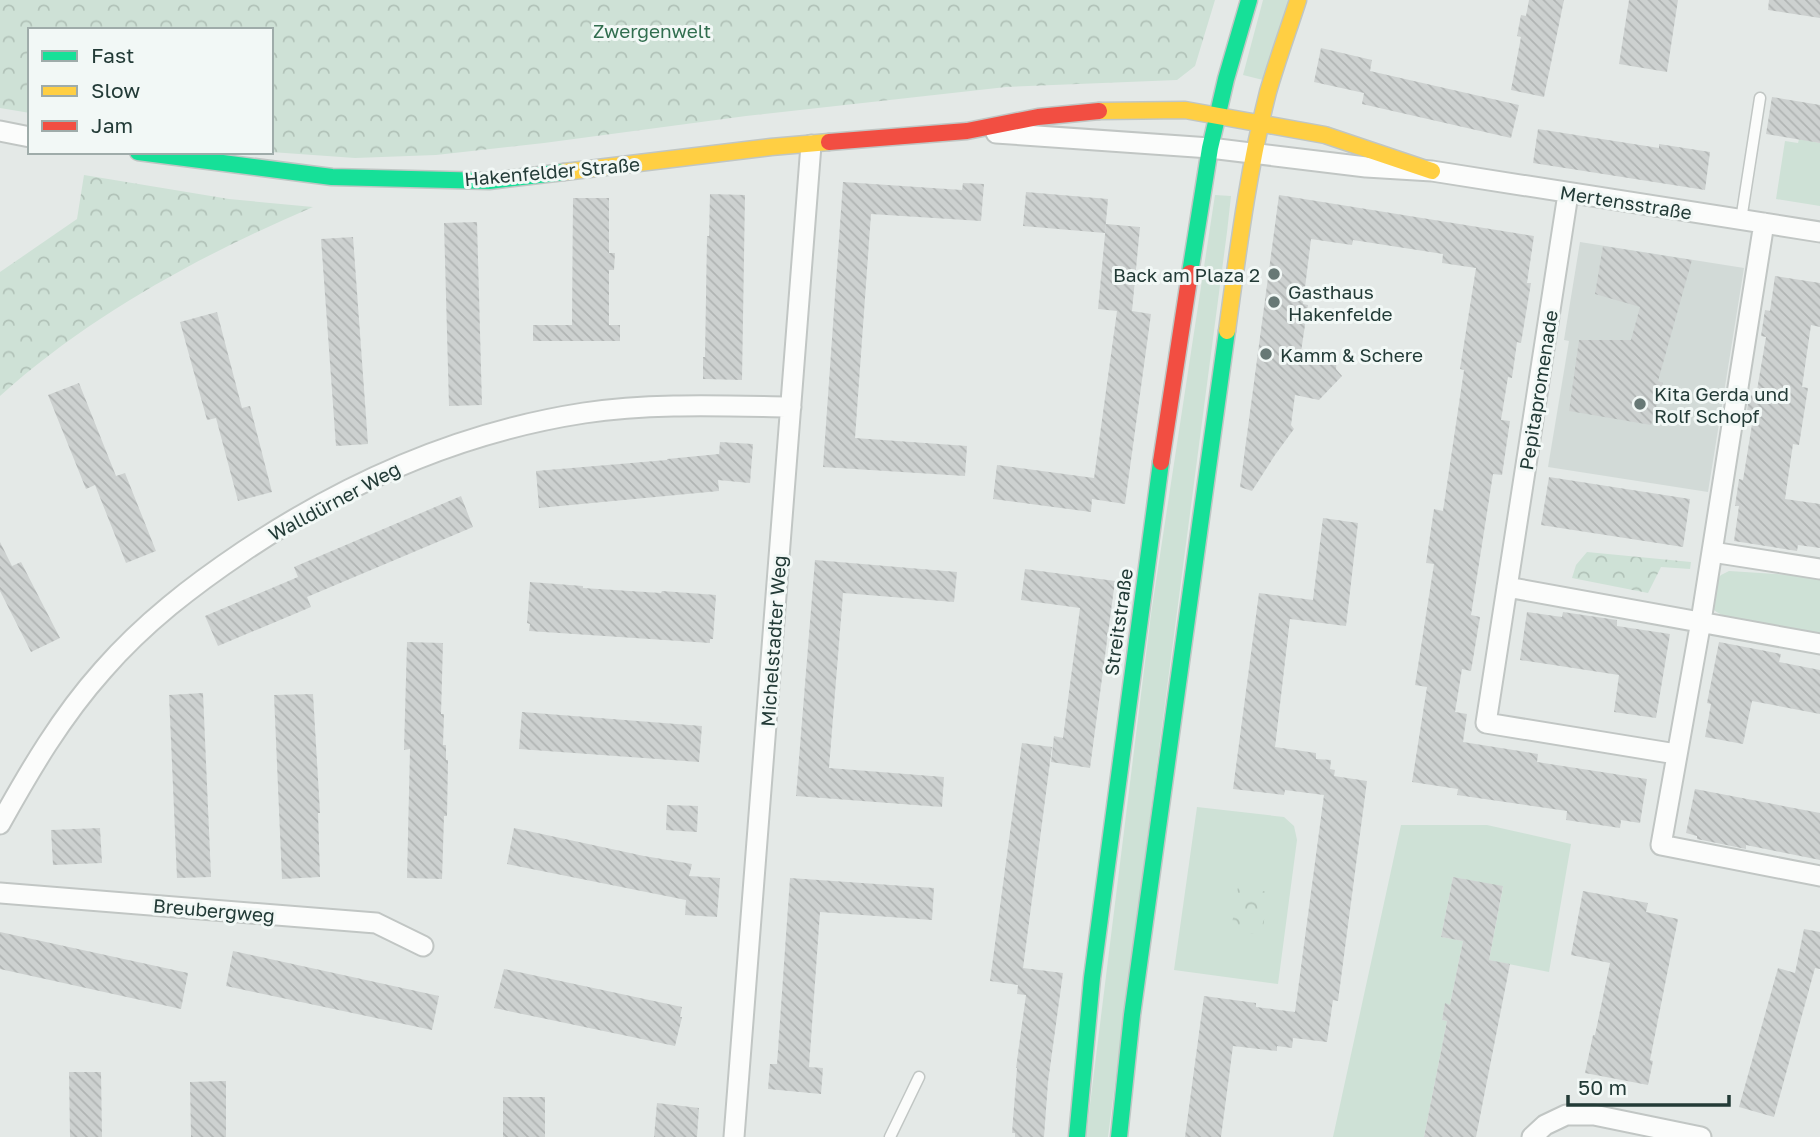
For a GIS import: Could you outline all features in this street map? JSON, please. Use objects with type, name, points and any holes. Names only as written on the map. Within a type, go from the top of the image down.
[{"type":"main road","name":"Streitstraße","points":[[1077,1137],[1092,978],[1162,455],[1210,148],[1249,0]]},
{"type":"main road","points":[[1119,1137],[1145,918],[1239,243],[1261,122],[1298,0]]},
{"type":"main road","name":"Hakenfelder Straße","points":[[154,154],[332,177],[489,181],[771,147],[967,131],[1038,117],[1089,111],[1185,110],[1261,122]]},
{"type":"main road","name":"Mertensstraße","points":[[1261,122],[1325,135],[1432,171]]},
{"type":"street","points":[[0,131],[28,137]]},
{"type":"street","name":"Hakenfelder Straße","points":[[967,131],[1255,153]]},
{"type":"street","name":"Michelstadter Weg","points":[[734,1137],[811,145]]},
{"type":"street","name":"Mertensstraße","points":[[1255,153],[1366,167],[1432,171],[1820,232]]},
{"type":"street","name":"Pepitapromenade","points":[[1568,194],[1486,723],[1676,754]]},
{"type":"street","points":[[1763,223],[1701,621],[1661,845],[1820,876]]},
{"type":"street","name":"Walldürner Weg","points":[[0,824],[67,713],[124,647],[178,597],[266,536],[317,505],[407,462],[447,447],[544,420],[597,411],[665,405],[791,407]]},
{"type":"street","points":[[1712,552],[1820,569]]},
{"type":"street","points":[[1507,587],[1820,644]]},
{"type":"street","name":"Breubergweg","points":[[0,892],[376,923],[423,946]]},
{"type":"street","points":[[1532,1137],[1545,1125],[1566,1115],[1594,1115],[1701,1137]]},
{"type":"lane","points":[[1741,220],[1760,98]]},
{"type":"lane","points":[[890,1137],[919,1077]]},
{"type":"shaded area","name":"Kita Gerda und Rolf Schopf","points":[[1580,242],[1744,268],[1708,492],[1548,467],[1569,341],[1564,340]]},
{"type":"green space","name":"Zwergenwelt","points":[[0,0],[1215,0],[1195,66],[1177,80],[1006,87],[436,155],[355,158],[273,152],[273,28],[28,28],[28,113],[0,108]]},
{"type":"green space","points":[[1263,0],[1293,0],[1263,80],[1243,75]]},
{"type":"green space","points":[[1799,139],[1820,143],[1820,206],[1776,199],[1785,141],[1798,143]]},
{"type":"green space","points":[[84,175],[229,199],[313,207],[189,266],[109,313],[35,366],[0,396],[0,272],[77,219]]},
{"type":"green space","points":[[1215,195],[1231,196],[1227,232],[1108,1137],[1086,1137],[1151,614]]},
{"type":"green space","points":[[1587,552],[1691,562],[1690,569],[1661,567],[1648,593],[1572,578],[1576,565]]},
{"type":"green space","points":[[1729,571],[1820,577],[1820,639],[1750,625],[1714,610],[1710,589],[1721,575]]},
{"type":"green space","points":[[1197,807],[1284,817],[1294,826],[1297,840],[1278,984],[1174,970]]},
{"type":"green space","points":[[1401,825],[1487,825],[1571,844],[1549,972],[1489,960],[1503,887],[1453,877],[1441,937],[1463,941],[1450,1005],[1445,1004],[1442,1020],[1447,1021],[1424,1137],[1333,1137]]},
{"type":"green space","points":[[1238,887],[1268,892],[1262,935],[1231,930]]},
{"type":"building","points":[[1529,0],[1564,0],[1544,97],[1511,90],[1521,37],[1517,36],[1521,15],[1526,16]]},
{"type":"building","points":[[1629,0],[1678,0],[1667,72],[1619,64]]},
{"type":"building","points":[[1769,0],[1820,0],[1820,18],[1768,10]]},
{"type":"building","points":[[1321,48],[1372,60],[1370,71],[1519,105],[1511,138],[1362,104],[1364,93],[1314,82]]},
{"type":"building","points":[[1772,97],[1820,105],[1820,143],[1766,134]]},
{"type":"building","points":[[1538,129],[1659,148],[1659,144],[1710,152],[1705,190],[1533,163]]},
{"type":"building","points":[[843,182],[962,190],[963,183],[984,184],[981,221],[871,214],[855,438],[967,446],[965,476],[823,467]]},
{"type":"building","points":[[1026,192],[1108,199],[1105,233],[1023,226]]},
{"type":"building","points":[[710,194],[745,195],[742,380],[703,379]]},
{"type":"building","points":[[1279,195],[1534,236],[1527,283],[1531,283],[1521,343],[1517,342],[1512,378],[1508,377],[1501,420],[1510,421],[1502,475],[1493,474],[1471,615],[1480,617],[1471,671],[1462,669],[1455,712],[1467,714],[1463,742],[1538,754],[1537,762],[1647,779],[1640,823],[1621,820],[1620,828],[1566,820],[1567,811],[1457,795],[1458,789],[1412,782],[1427,687],[1415,685],[1434,564],[1426,563],[1434,509],[1443,511],[1464,370],[1460,369],[1476,268],[1442,263],[1443,254],[1353,240],[1352,245],[1311,239],[1303,304],[1308,305],[1301,352],[1337,357],[1336,369],[1342,376],[1319,400],[1295,395],[1291,425],[1294,429],[1252,491],[1240,487]]},
{"type":"building","points":[[573,198],[609,198],[609,253],[615,253],[614,270],[609,270],[609,325],[620,325],[620,341],[533,341],[533,325],[572,325]]},
{"type":"building","points":[[477,222],[482,405],[449,406],[444,223]]},
{"type":"building","points":[[1106,224],[1140,227],[1132,311],[1151,314],[1125,504],[1092,499],[1091,512],[993,499],[997,465],[1094,478],[1117,311],[1098,309]]},
{"type":"building","points":[[353,237],[368,444],[336,446],[321,239]]},
{"type":"building","points":[[1603,246],[1692,260],[1658,381],[1663,383],[1651,425],[1569,411],[1579,340],[1631,340],[1640,307],[1595,294]]},
{"type":"building","points":[[1775,276],[1820,283],[1820,327],[1811,325],[1802,387],[1808,388],[1799,445],[1793,444],[1785,499],[1820,504],[1820,548],[1798,545],[1797,551],[1734,541],[1739,506],[1735,506],[1739,479],[1743,480],[1754,412],[1747,411],[1749,395],[1756,396],[1766,337],[1761,336],[1765,310],[1770,311]]},
{"type":"building","points":[[217,312],[242,408],[250,406],[272,492],[238,501],[216,418],[207,420],[180,322]]},
{"type":"building","points":[[79,383],[116,476],[125,473],[156,551],[126,563],[95,485],[86,489],[48,395]]},
{"type":"building","points":[[720,442],[753,444],[750,483],[718,480],[719,491],[539,508],[536,471],[719,454]]},
{"type":"building","points":[[1549,477],[1690,499],[1683,547],[1541,525]]},
{"type":"building","points":[[461,496],[473,527],[307,597],[311,607],[218,646],[205,616],[298,577],[294,567]]},
{"type":"building","points":[[1323,518],[1358,523],[1346,626],[1290,619],[1275,747],[1316,753],[1316,759],[1331,760],[1330,769],[1335,770],[1334,776],[1367,781],[1338,1001],[1333,1000],[1327,1042],[1293,1038],[1292,1048],[1277,1046],[1277,1051],[1233,1046],[1221,1137],[1185,1137],[1204,996],[1256,1003],[1256,1007],[1295,1012],[1324,795],[1285,790],[1284,795],[1233,789],[1259,593],[1313,600]]},
{"type":"building","points":[[0,542],[12,566],[21,562],[60,638],[31,652],[0,591]]},
{"type":"building","points":[[815,560],[957,572],[954,602],[843,593],[829,768],[944,777],[942,807],[796,796]]},
{"type":"building","points":[[1025,569],[1115,581],[1090,768],[1051,762],[1054,736],[1063,738],[1080,608],[1021,600]]},
{"type":"building","points":[[530,582],[583,588],[716,595],[713,639],[710,639],[710,643],[529,631],[530,624],[527,623]]},
{"type":"building","points":[[1527,612],[1562,617],[1563,612],[1617,620],[1617,626],[1670,634],[1656,718],[1614,712],[1619,675],[1520,660]]},
{"type":"building","points":[[407,642],[443,643],[441,714],[444,714],[443,745],[446,745],[448,760],[442,879],[407,878],[410,749],[404,750]]},
{"type":"building","points":[[1719,642],[1781,654],[1779,662],[1820,670],[1820,714],[1752,701],[1743,744],[1705,737],[1711,704],[1707,703]]},
{"type":"building","points":[[203,693],[211,877],[177,878],[169,695]]},
{"type":"building","points":[[313,694],[320,813],[320,877],[282,879],[274,695]]},
{"type":"building","points":[[522,712],[702,726],[699,762],[519,749]]},
{"type":"building","points":[[1022,743],[1052,747],[1023,968],[1063,973],[1048,1082],[1044,1137],[1015,1137],[1015,1133],[1012,1133],[1016,1068],[1026,995],[1017,994],[1018,985],[990,981]]},
{"type":"building","points":[[1695,789],[1820,813],[1820,860],[1746,845],[1746,849],[1697,839],[1697,836],[1686,833]]},
{"type":"building","points":[[667,805],[698,806],[697,832],[666,830]]},
{"type":"building","points":[[100,828],[102,863],[53,865],[51,830]]},
{"type":"building","points":[[514,828],[692,864],[689,876],[720,878],[717,917],[685,915],[686,900],[507,864]]},
{"type":"building","points":[[1453,877],[1503,886],[1489,960],[1510,964],[1476,1137],[1424,1137],[1447,1021],[1442,1020],[1445,1003],[1450,1005],[1463,941],[1441,937]]},
{"type":"building","points":[[790,878],[934,888],[932,920],[820,912],[809,1067],[823,1068],[821,1094],[768,1089],[770,1064],[777,1064]]},
{"type":"building","points":[[1583,891],[1648,903],[1646,912],[1678,919],[1650,1060],[1653,1061],[1648,1085],[1585,1073],[1610,963],[1571,955]]},
{"type":"building","points":[[1804,929],[1820,932],[1820,969],[1815,968],[1774,1117],[1739,1107],[1778,968],[1795,973]]},
{"type":"building","points":[[0,932],[188,973],[181,1009],[0,969]]},
{"type":"building","points":[[233,951],[439,996],[432,1030],[226,986]]},
{"type":"building","points":[[504,969],[682,1007],[675,1046],[494,1008]]},
{"type":"building","points":[[69,1072],[101,1072],[102,1137],[70,1137]]},
{"type":"building","points":[[226,1081],[226,1137],[191,1137],[190,1082]]},
{"type":"building","points":[[503,1097],[545,1097],[545,1137],[503,1137]]},
{"type":"building","points":[[657,1103],[699,1108],[697,1137],[654,1137]]},
{"type":"traffic: fast","points":[[1190,273],[1210,148],[1226,79],[1249,0]]},
{"type":"traffic: fast","points":[[154,154],[332,177],[489,181],[564,172]]},
{"type":"traffic: fast","points":[[1119,1137],[1132,1015],[1227,331]]},
{"type":"traffic: fast","points":[[1077,1137],[1092,978],[1161,462]]},
{"type":"traffic: slow","points":[[1227,331],[1244,211],[1261,121],[1271,80],[1298,0]]},
{"type":"traffic: slow","points":[[1099,111],[1185,110],[1325,135],[1432,171]]},
{"type":"traffic: slow","points":[[564,172],[829,142]]},
{"type":"traffic: jam","points":[[829,142],[967,131],[1038,117],[1099,111]]},
{"type":"traffic: jam","points":[[1161,462],[1190,273]]},
{"type":"place","name":"Back am Plaza 2","points":[[1274,274]]},
{"type":"place","name":"Gasthaus Hakenfelde","points":[[1274,302]]},
{"type":"place","name":"Kamm & Schere","points":[[1266,354]]},
{"type":"place","name":"Kita Gerda und Rolf Schopf","points":[[1640,404]]}]
